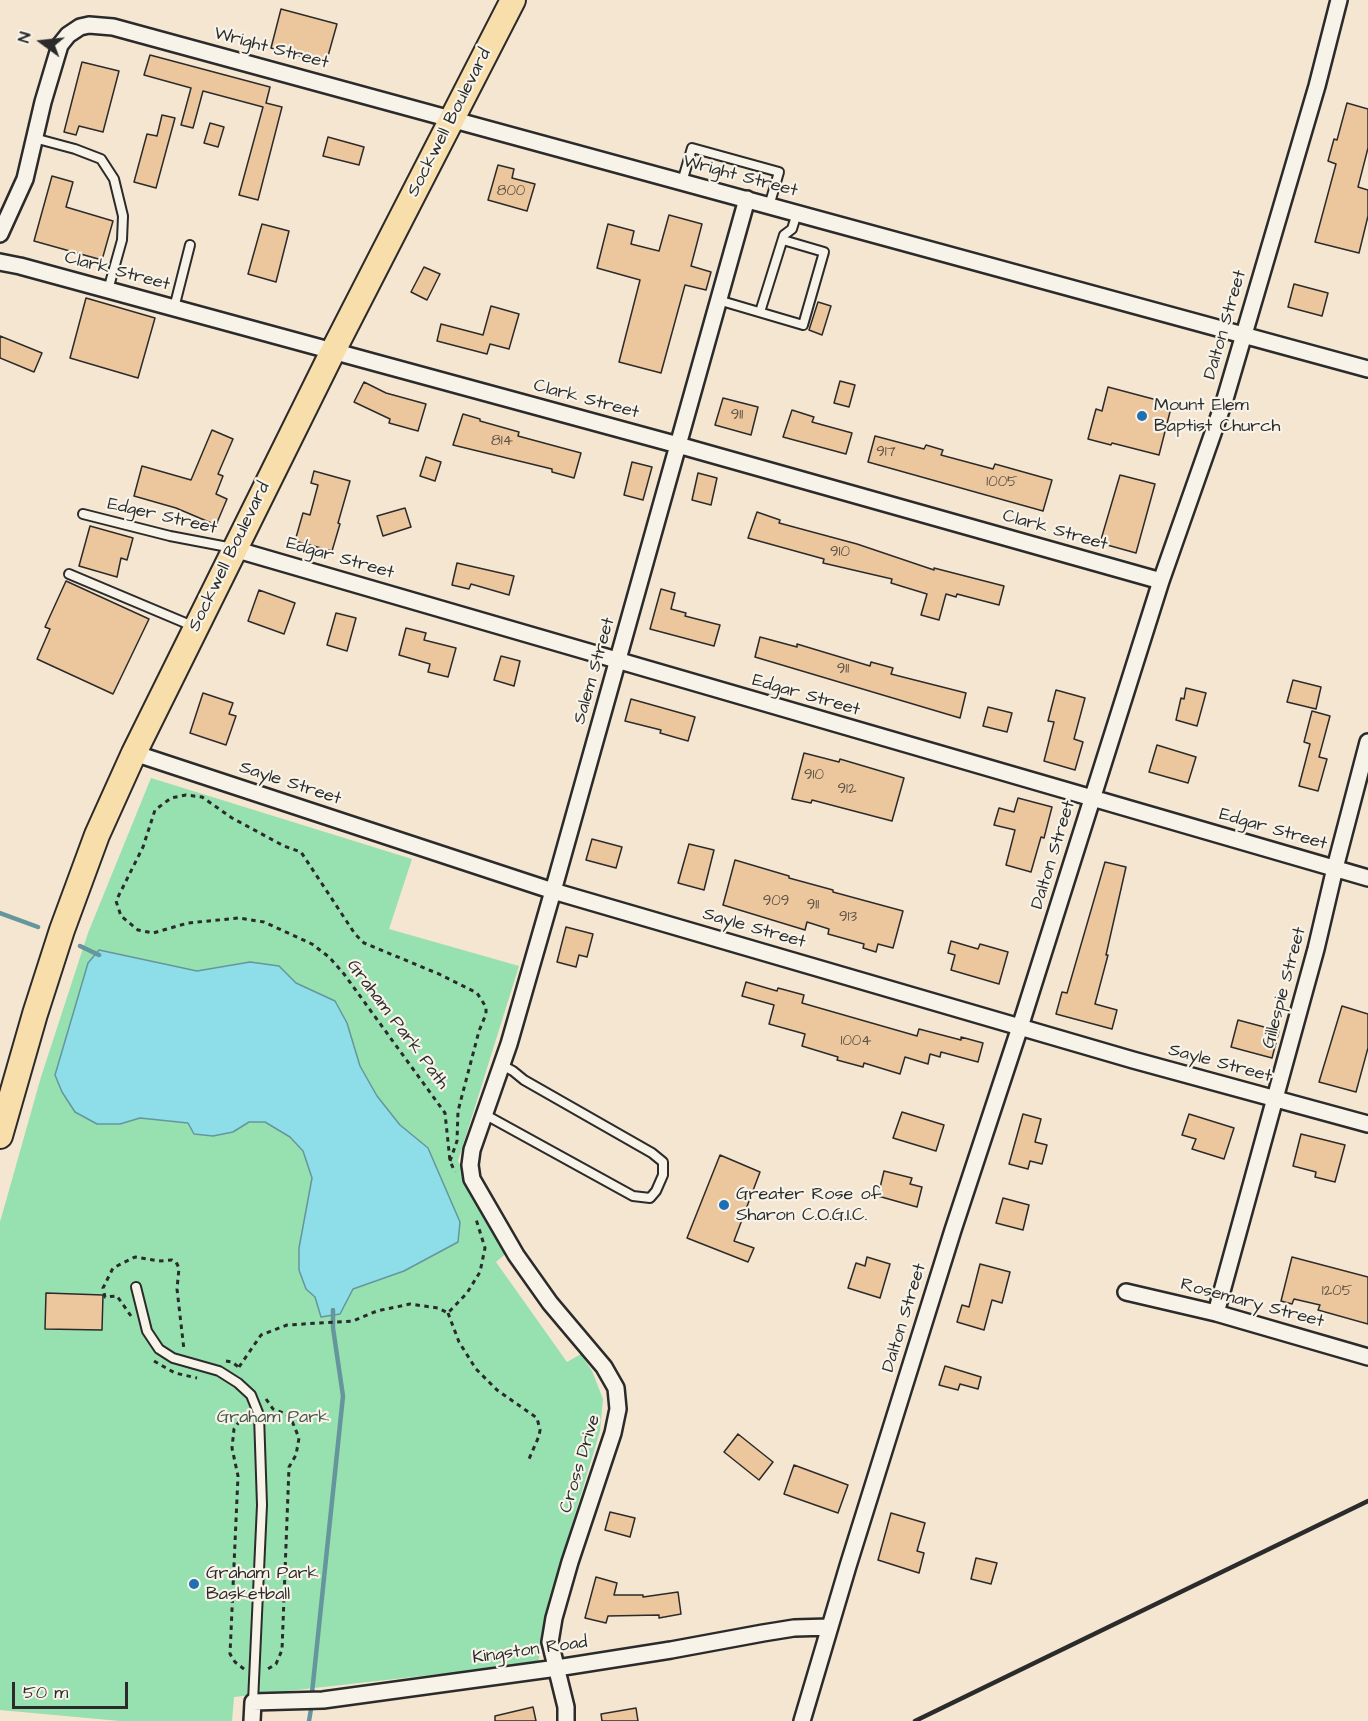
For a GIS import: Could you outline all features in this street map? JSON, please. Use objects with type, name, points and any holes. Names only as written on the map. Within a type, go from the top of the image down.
[{"type":"main road","name":"Sockwell Boulevard","points":[[0,1136],[38,1003],[62,930],[97,835],[134,753],[333,351],[513,0]]},
{"type":"street","name":"Dalton Street","points":[[802,1721],[950,1242],[1161,581],[1225,399],[1317,86],[1339,0]]},
{"type":"street","name":"Wright Street","points":[[34,138],[42,102],[60,45],[68,35],[80,27],[102,26],[452,118],[1368,369]]},
{"type":"street","points":[[0,234],[25,179],[34,138]]},
{"type":"street","name":"Salem Street","points":[[472,1150],[502,1065],[553,891],[747,199]]},
{"type":"street","name":"Clark Street","points":[[0,262],[678,445],[1161,581]]},
{"type":"street","name":"Edgar Street","points":[[234,549],[1368,878]]},
{"type":"street","name":"Gillespie Street","points":[[1216,1313],[1316,950],[1368,742]]},
{"type":"street","name":"Sayle Street","points":[[134,753],[553,891],[1020,1027],[1368,1125]]},
{"type":"street","name":"Cross Drive","points":[[472,1150],[470,1166],[472,1179],[516,1255],[550,1303],[604,1367],[616,1388],[618,1409],[613,1433],[570,1562],[554,1618],[550,1642],[566,1707],[566,1721]]},
{"type":"street","name":"Rosemary Street","points":[[1126,1292],[1216,1313],[1368,1357]]},
{"type":"street","name":"Kingston Road","points":[[253,1702],[322,1700],[557,1668],[794,1628],[830,1627]]},
{"type":"street","points":[[252,1721],[253,1702]]},
{"type":"lane","points":[[34,138],[101,159],[114,179],[123,216],[122,240],[108,290]]},
{"type":"lane","points":[[682,182],[692,148],[779,172],[769,206]]},
{"type":"lane","points":[[760,312],[784,235],[792,229],[797,213]]},
{"type":"lane","points":[[718,300],[803,324],[824,252],[783,240]]},
{"type":"lane","points":[[174,308],[190,245]]},
{"type":"lane","name":"Edger Street","points":[[83,514],[234,549]]},
{"type":"lane","points":[[69,574],[196,628]]},
{"type":"lane","points":[[484,1114],[633,1196],[650,1198],[663,1175],[663,1162],[652,1154],[502,1065]]},
{"type":"lane","points":[[136,1287],[147,1331],[159,1349],[173,1358],[219,1371],[238,1383],[251,1395],[259,1415],[262,1505],[253,1702]]},
{"type":"path","name":"Graham Park Path","points":[[450,1161],[457,1141],[458,1111],[478,1031],[486,1014],[486,1006],[477,993],[439,974],[364,943],[355,934],[301,852],[284,846],[232,818],[202,797],[186,795],[171,798],[155,810],[143,847],[116,901],[121,916],[138,930],[153,933],[188,923],[239,918],[264,922],[312,944],[329,957],[344,974],[445,1113],[450,1161],[458,1180]]},
{"type":"path","points":[[448,1313],[467,1293],[480,1272],[485,1248],[476,1219]]},
{"type":"path","points":[[133,1318],[117,1296],[105,1297],[103,1288],[113,1268],[135,1257],[159,1261],[172,1260],[179,1268],[177,1289],[184,1350],[194,1353]]},
{"type":"path","points":[[239,1367],[261,1335],[287,1325],[353,1321],[377,1311],[410,1304],[438,1308],[448,1313],[459,1342],[476,1369],[497,1390],[537,1418],[539,1436],[528,1459]]},
{"type":"path","points":[[151,1357],[158,1364],[175,1373],[200,1379]]},
{"type":"path","points":[[223,1360],[232,1362],[246,1375]]},
{"type":"path","points":[[266,1399],[273,1408],[286,1414],[292,1421],[299,1438],[296,1455],[289,1467],[282,1650],[276,1664],[266,1670]]},
{"type":"path","points":[[245,1670],[235,1662],[230,1654],[238,1476],[232,1439],[234,1429],[246,1409]]},
{"type":"green space","name":"Graham Park","points":[[151,778],[412,859],[389,929],[519,966],[458,1161],[509,1251],[496,1262],[567,1362],[581,1354],[592,1371],[603,1399],[600,1431],[560,1564],[538,1663],[234,1697],[232,1721],[120,1721],[0,1710],[0,1222],[41,1077],[88,933]]},
{"type":"water","points":[[99,950],[197,971],[250,962],[279,966],[296,983],[335,1001],[347,1023],[360,1066],[377,1096],[400,1125],[428,1148],[460,1222],[458,1242],[404,1271],[353,1289],[340,1314],[321,1317],[315,1297],[306,1289],[299,1270],[299,1248],[312,1178],[303,1151],[290,1137],[265,1122],[249,1122],[233,1132],[213,1136],[194,1134],[188,1123],[140,1118],[120,1124],[97,1124],[75,1112],[62,1092],[55,1075],[88,963]]},
{"type":"building","points":[[281,9],[337,24],[326,63],[271,48]]},
{"type":"building","points":[[150,55],[270,87],[266,103],[282,107],[258,200],[239,195],[263,107],[203,91],[193,128],[181,125],[191,88],[144,75]]},
{"type":"building","points":[[82,62],[119,71],[103,132],[79,126],[76,135],[64,132]]},
{"type":"building","points":[[1347,103],[1368,109],[1368,148],[1358,187],[1368,190],[1368,216],[1359,253],[1315,242],[1336,164],[1328,161],[1334,139],[1337,140]]},
{"type":"building","points":[[162,115],[175,118],[156,188],[134,182],[147,134],[157,136]]},
{"type":"building","points":[[210,123],[224,127],[218,147],[204,143]]},
{"type":"building","points":[[328,137],[364,147],[359,165],[323,156]]},
{"type":"building","points":[[498,165],[514,169],[512,178],[535,184],[527,211],[488,200]]},
{"type":"building","points":[[52,176],[73,182],[66,207],[113,221],[102,260],[34,241]]},
{"type":"building","points":[[669,215],[702,224],[691,266],[711,272],[706,290],[685,285],[661,373],[619,362],[640,280],[597,268],[608,224],[634,231],[631,244],[659,251]]},
{"type":"building","points":[[262,224],[289,231],[276,282],[248,274]]},
{"type":"building","points":[[424,267],[440,274],[427,300],[411,292]]},
{"type":"building","points":[[1294,284],[1328,293],[1322,316],[1288,307]]},
{"type":"building","points":[[86,298],[155,318],[138,378],[70,358]]},
{"type":"building","points":[[818,302],[831,306],[822,335],[809,330]]},
{"type":"building","points":[[491,306],[519,314],[509,349],[490,344],[487,354],[437,341],[441,324],[483,335]]},
{"type":"building","points":[[0,336],[42,353],[34,372],[0,358]]},
{"type":"building","points":[[840,381],[855,385],[849,407],[834,403]]},
{"type":"building","points":[[364,382],[386,393],[426,404],[418,431],[389,423],[390,419],[354,402]]},
{"type":"building","points":[[1108,387],[1172,404],[1159,455],[1088,439],[1096,409],[1102,411]]},
{"type":"building","points":[[723,398],[758,407],[751,435],[715,425]]},
{"type":"building","points":[[792,410],[814,417],[812,422],[852,433],[846,454],[783,437]]},
{"type":"building","points":[[463,414],[519,432],[518,436],[581,453],[574,478],[552,472],[552,469],[453,445]]},
{"type":"building","points":[[212,430],[233,439],[218,474],[223,476],[216,494],[227,499],[216,525],[176,508],[134,496],[142,466],[191,480]]},
{"type":"building","points":[[875,436],[924,449],[926,445],[943,450],[941,455],[993,469],[995,464],[1052,480],[1043,511],[868,462]]},
{"type":"building","points":[[426,457],[441,462],[435,481],[420,476]]},
{"type":"building","points":[[632,462],[652,467],[643,500],[624,495]]},
{"type":"building","points":[[314,471],[350,481],[332,551],[295,541],[303,513],[310,515],[318,485],[311,483]]},
{"type":"building","points":[[698,473],[717,478],[711,505],[692,500]]},
{"type":"building","points":[[1120,475],[1155,484],[1136,553],[1100,543]]},
{"type":"building","points":[[405,508],[411,527],[383,536],[377,516]]},
{"type":"building","points":[[757,512],[780,520],[779,523],[857,544],[934,570],[934,568],[1004,586],[999,605],[957,594],[956,597],[946,594],[939,620],[921,615],[927,594],[891,583],[892,579],[823,563],[824,559],[748,538]]},
{"type":"building","points":[[90,526],[133,538],[127,560],[121,558],[117,577],[79,566]]},
{"type":"building","points":[[457,563],[514,576],[509,595],[471,584],[469,589],[452,585]]},
{"type":"building","points":[[66,581],[149,619],[113,694],[37,659],[50,629],[45,627]]},
{"type":"building","points":[[661,589],[675,593],[671,609],[686,613],[685,616],[720,625],[714,646],[650,629]]},
{"type":"building","points":[[259,590],[295,603],[284,634],[248,621]]},
{"type":"building","points":[[336,613],[356,618],[347,651],[327,645]]},
{"type":"building","points":[[406,628],[426,633],[424,640],[456,648],[448,677],[428,672],[430,664],[399,655]]},
{"type":"building","points":[[760,637],[797,647],[797,644],[870,666],[871,662],[893,668],[891,674],[966,693],[960,718],[755,657]]},
{"type":"building","points":[[501,656],[520,661],[514,686],[494,680]]},
{"type":"building","points":[[1293,680],[1321,687],[1316,709],[1287,702]]},
{"type":"building","points":[[1186,688],[1206,693],[1197,726],[1176,720]]},
{"type":"building","points":[[1056,690],[1085,698],[1074,739],[1083,742],[1075,770],[1044,761],[1054,722],[1048,721]]},
{"type":"building","points":[[203,693],[233,703],[229,714],[236,716],[226,745],[190,733]]},
{"type":"building","points":[[631,699],[695,717],[688,741],[660,733],[661,730],[625,721]]},
{"type":"building","points":[[988,707],[1012,713],[1007,732],[983,726]]},
{"type":"building","points":[[1312,711],[1330,716],[1319,757],[1327,759],[1318,791],[1299,786],[1310,744],[1304,742]]},
{"type":"building","points":[[1157,745],[1196,757],[1188,783],[1149,772]]},
{"type":"building","points":[[804,753],[839,762],[840,759],[904,778],[892,821],[812,800],[811,803],[792,799]]},
{"type":"building","points":[[1018,798],[1052,807],[1044,838],[1041,837],[1031,872],[1006,865],[1015,830],[994,825],[999,808],[1014,812]]},
{"type":"building","points":[[592,839],[622,847],[616,868],[586,860]]},
{"type":"building","points":[[689,844],[714,850],[704,890],[678,883]]},
{"type":"building","points":[[735,860],[833,890],[833,892],[903,911],[893,948],[878,944],[876,952],[863,948],[864,944],[828,934],[829,929],[807,922],[805,930],[723,905]]},
{"type":"building","points":[[1105,862],[1126,867],[1106,955],[1108,955],[1095,1004],[1117,1010],[1112,1029],[1056,1014],[1062,992],[1067,993]]},
{"type":"building","points":[[566,927],[593,934],[587,957],[579,955],[576,967],[557,962]]},
{"type":"building","points":[[951,941],[978,949],[980,944],[1008,952],[999,984],[951,970],[955,955],[948,953]]},
{"type":"building","points":[[746,982],[777,991],[778,988],[804,995],[802,1003],[917,1036],[919,1029],[983,1043],[978,1062],[941,1052],[940,1057],[930,1054],[928,1064],[905,1057],[900,1074],[864,1063],[863,1067],[837,1060],[838,1057],[802,1046],[805,1034],[769,1024],[774,1005],[742,996]]},
{"type":"building","points":[[1342,1006],[1368,1014],[1368,1048],[1356,1092],[1319,1082]]},
{"type":"building","points":[[1238,1020],[1279,1031],[1272,1058],[1231,1047]]},
{"type":"building","points":[[902,1112],[944,1125],[936,1151],[893,1138]]},
{"type":"building","points":[[1023,1114],[1041,1119],[1035,1142],[1047,1145],[1042,1164],[1030,1161],[1028,1169],[1009,1164]]},
{"type":"building","points":[[1189,1114],[1234,1128],[1224,1159],[1192,1149],[1196,1139],[1182,1135]]},
{"type":"building","points":[[1301,1134],[1345,1145],[1335,1182],[1315,1177],[1316,1172],[1293,1166]]},
{"type":"building","name":"Greater Rose of Sharon C.O.G.I.C.","points":[[720,1155],[760,1172],[734,1241],[754,1248],[748,1262],[687,1238]]},
{"type":"building","points":[[884,1171],[912,1178],[910,1184],[922,1187],[917,1207],[878,1196]]},
{"type":"building","points":[[1003,1198],[1029,1205],[1023,1230],[996,1223]]},
{"type":"building","points":[[867,1257],[890,1264],[880,1298],[848,1288],[856,1263],[865,1266]]},
{"type":"building","points":[[1292,1257],[1368,1277],[1368,1324],[1318,1310],[1320,1305],[1294,1299],[1292,1304],[1281,1301]]},
{"type":"building","points":[[980,1264],[1010,1272],[1002,1303],[992,1300],[984,1330],[957,1322],[962,1305],[969,1307]]},
{"type":"building","points":[[46,1293],[103,1295],[102,1330],[45,1329]]},
{"type":"building","points":[[945,1366],[981,1377],[978,1389],[960,1384],[958,1390],[939,1385]]},
{"type":"building","points":[[738,1434],[773,1462],[759,1480],[724,1452]]},
{"type":"building","points":[[794,1465],[848,1485],[838,1513],[784,1494]]},
{"type":"building","points":[[610,1512],[635,1518],[630,1537],[605,1530]]},
{"type":"building","points":[[891,1513],[925,1523],[917,1551],[924,1553],[919,1573],[878,1560]]},
{"type":"building","points":[[976,1558],[997,1563],[991,1584],[971,1579]]},
{"type":"building","points":[[596,1577],[617,1583],[614,1595],[643,1595],[643,1597],[678,1592],[681,1614],[659,1618],[659,1615],[608,1616],[606,1623],[585,1618]]},
{"type":"building","points":[[533,1707],[536,1721],[495,1721],[495,1716]]},
{"type":"building","points":[[636,1708],[638,1721],[602,1721],[601,1714]]},
{"type":"waterway","points":[[0,913],[38,927]]},
{"type":"waterway","points":[[80,946],[99,955]]},
{"type":"waterway","points":[[312,1693],[343,1396],[333,1328],[333,1310]]},
{"type":"waterway","points":[[309,1721],[311,1709]]},
{"type":"railway","points":[[915,1721],[1368,1501]]},
{"type":"place","name":"Mount Elem Baptist Church","points":[[1142,416]]},
{"type":"place","name":"Greater Rose of Sharon C.O.G.I.C.","points":[[724,1205]]},
{"type":"place","name":"Graham Park Basketball","points":[[194,1584]]}]
